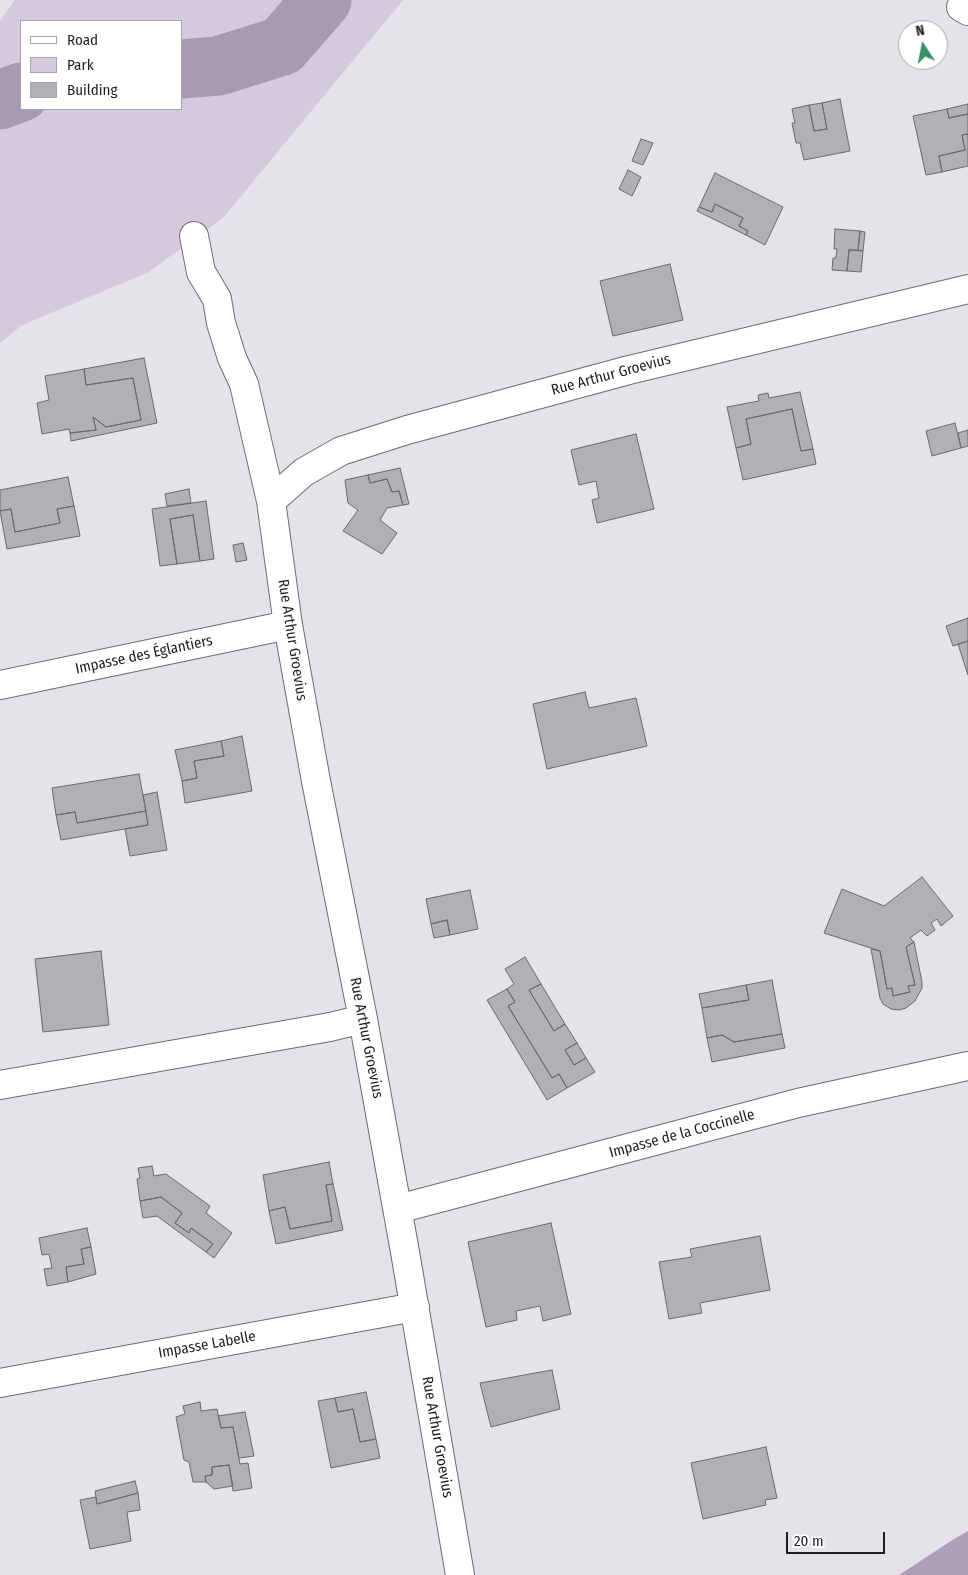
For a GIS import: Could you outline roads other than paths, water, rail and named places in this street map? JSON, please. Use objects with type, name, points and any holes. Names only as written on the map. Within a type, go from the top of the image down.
[{"type":"street","name":"Rue Arthur Groevius","points":[[194,236],[201,272],[217,299],[221,323],[229,350],[244,384],[271,501],[288,625],[316,781],[364,1019],[460,1575]]},
{"type":"street","name":"Rue Arthur Groevius","points":[[271,501],[304,472],[341,452],[406,430],[629,370],[968,289]]},
{"type":"street","name":"Impasse des Églantiers","points":[[0,685],[288,625]]},
{"type":"street","points":[[0,1085],[364,1019]]},
{"type":"street","name":"Impasse de la Coccinelle","points":[[398,1209],[798,1103],[968,1066]]},
{"type":"street","name":"Impasse Labelle","points":[[0,1383],[415,1307]]},
{"type":"waterway","points":[[182,69],[218,66],[282,46],[322,0]]},
{"type":"waterway","points":[[0,100],[20,92]]}]
